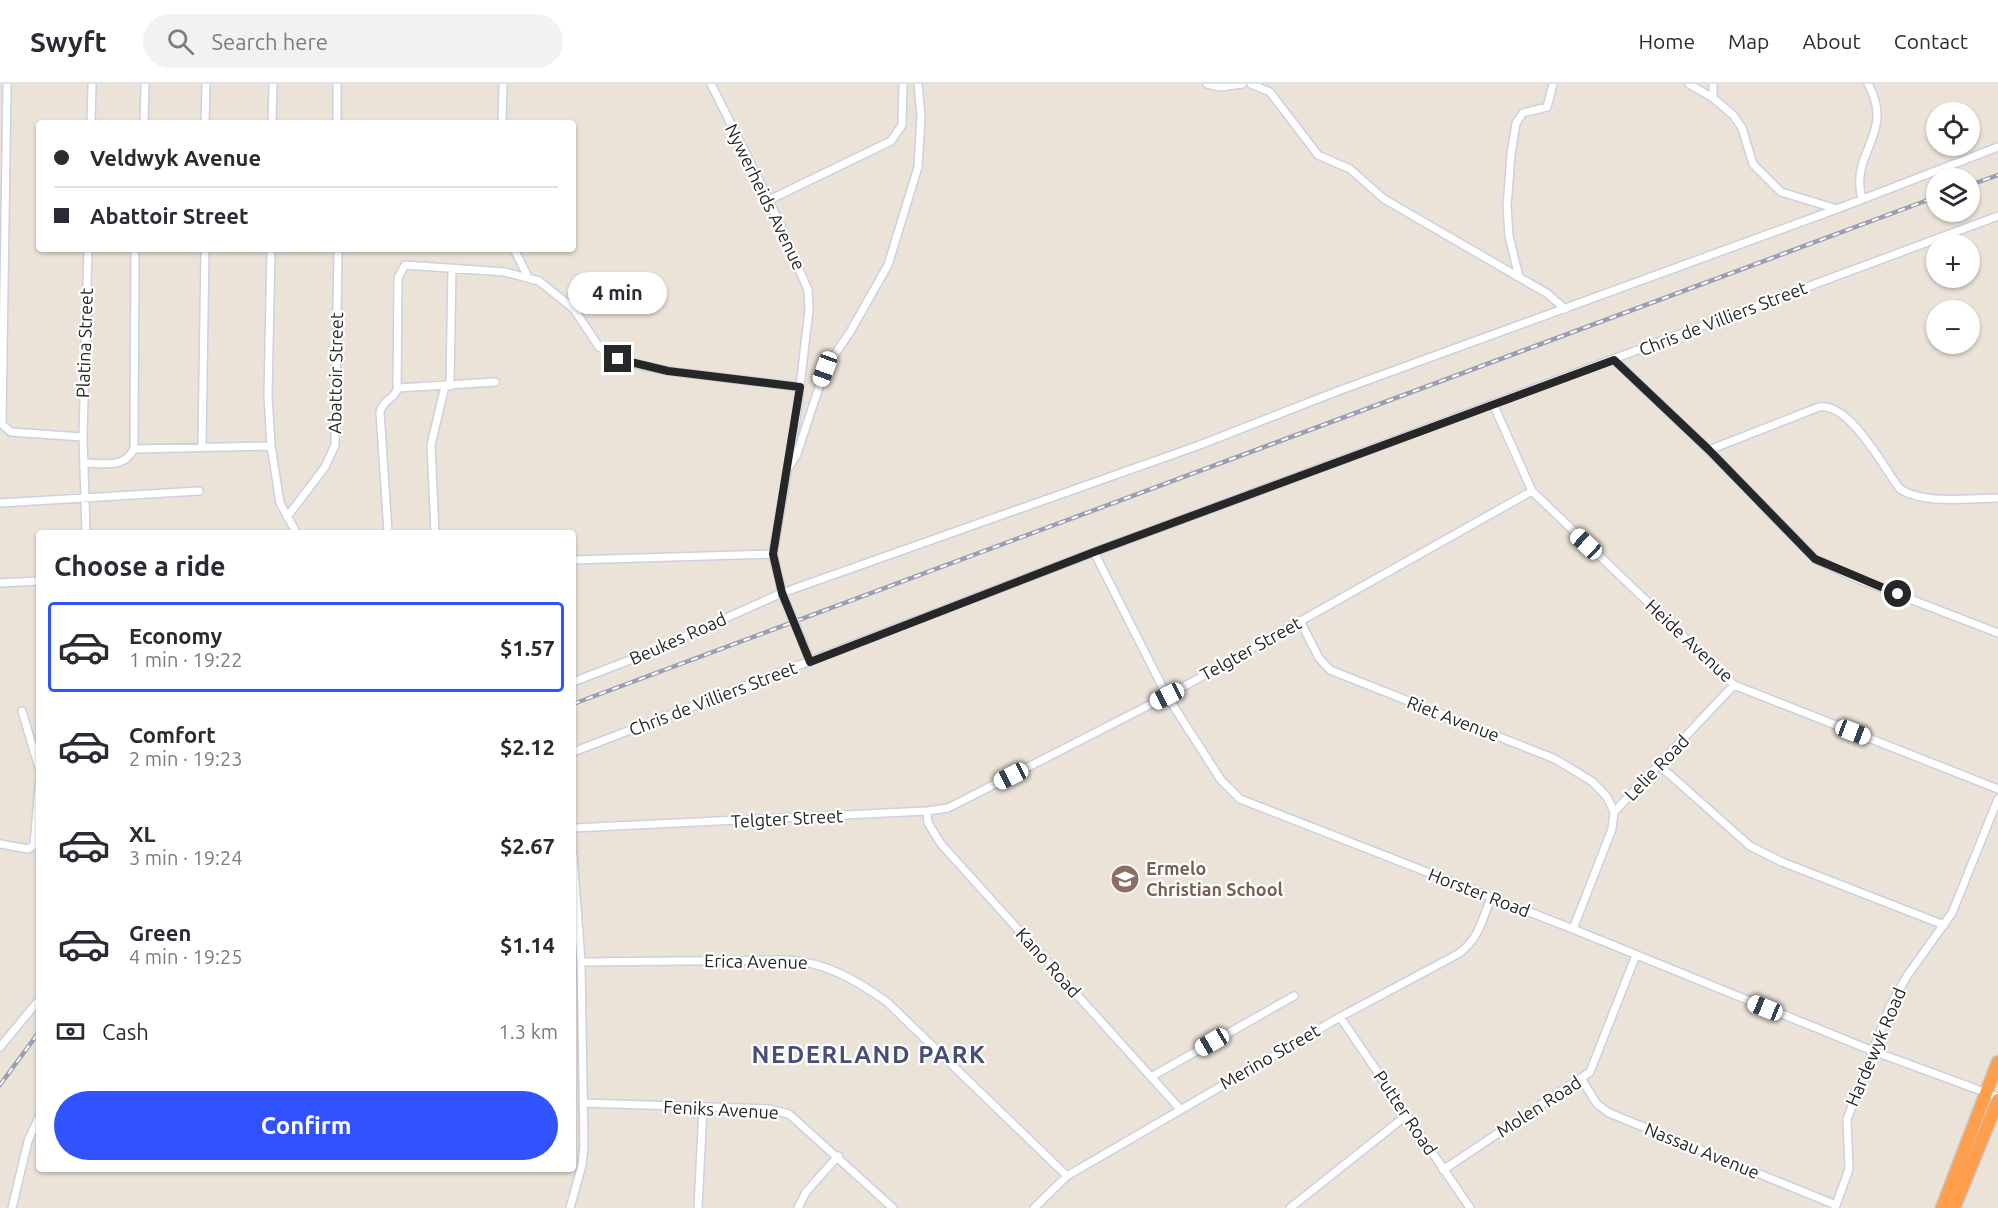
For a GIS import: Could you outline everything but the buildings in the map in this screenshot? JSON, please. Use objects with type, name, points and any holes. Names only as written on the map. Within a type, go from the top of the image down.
[{"type":"highway","points":[[1942,1208],[1998,1062]]},
{"type":"highway","points":[[1954,1208],[1998,1099]]},
{"type":"street","points":[[7,84],[3,427],[11,432],[83,437]]},
{"type":"street","points":[[91,120],[92,84]]},
{"type":"street","points":[[144,120],[145,84]]},
{"type":"street","points":[[205,120],[206,84]]},
{"type":"street","points":[[272,120],[273,84]]},
{"type":"street","points":[[337,84],[337,120]]},
{"type":"street","points":[[502,120],[503,84]]},
{"type":"street","name":"Nywerheids Avenue","points":[[711,84],[769,200],[808,290],[809,310],[796,420],[773,554]]},
{"type":"street","points":[[769,200],[891,141],[902,126],[903,84]]},
{"type":"street","points":[[787,471],[797,454],[825,369],[850,332],[888,265],[918,167],[921,116],[918,84]]},
{"type":"street","points":[[1207,84],[1220,87],[1242,84]]},
{"type":"street","points":[[1251,84],[1270,92],[1313,151],[1350,169],[1384,199],[1548,294],[1565,309]]},
{"type":"street","points":[[1519,277],[1507,218],[1515,130],[1522,113],[1547,107],[1553,84]]},
{"type":"street","points":[[1689,84],[1713,98],[1733,115],[1742,128],[1753,164],[1781,192],[1837,209]]},
{"type":"street","points":[[1713,84],[1713,98]]},
{"type":"street","points":[[1862,199],[1859,175],[1878,111],[1876,99],[1868,84]]},
{"type":"street","name":"Beukes Road","points":[[576,681],[643,655],[782,593],[1197,446],[1338,391],[1837,209],[1998,147]]},
{"type":"street","name":"Chris de Villiers Street","points":[[576,751],[1094,552],[1494,406],[1998,216]]},
{"type":"street","name":"Platina Street","points":[[86,530],[83,437],[88,252]]},
{"type":"street","points":[[84,463],[119,463],[128,458],[134,449],[135,252]]},
{"type":"street","points":[[202,446],[205,252]]},
{"type":"street","points":[[271,252],[268,396],[271,446],[277,492],[295,530]]},
{"type":"street","name":"Abattoir Street","points":[[287,517],[325,467],[335,445],[338,252]]},
{"type":"street","points":[[516,252],[528,277]]},
{"type":"street","points":[[388,530],[380,411],[384,403],[395,396],[398,388],[398,278],[403,267],[412,265],[452,268],[528,277],[547,286],[568,303],[580,316],[599,347],[618,359],[668,371],[800,387]]},
{"type":"street","points":[[435,530],[431,445],[448,386],[452,268]]},
{"type":"street","points":[[1614,360],[1709,450],[1815,559],[1858,579],[1998,633]]},
{"type":"street","points":[[398,388],[495,382]]},
{"type":"street","name":"Heide Avenue","points":[[1494,406],[1532,491],[1734,685],[1998,789]]},
{"type":"street","points":[[1709,450],[1819,407],[1830,406],[1847,417],[1900,489],[1907,494],[1926,499],[1998,498]]},
{"type":"street","points":[[134,449],[271,446]]},
{"type":"street","points":[[0,503],[199,491]]},
{"type":"street","name":"Telgter Street","points":[[576,828],[927,812],[948,808],[1167,696],[1532,491]]},
{"type":"street","name":"Horster Road","points":[[1094,552],[1167,696],[1221,780],[1235,796],[1998,1099]]},
{"type":"street","points":[[576,560],[773,554],[782,593],[810,662]]},
{"type":"street","points":[[0,583],[36,581]]},
{"type":"street","name":"Riet Avenue","points":[[1300,621],[1319,658],[1330,670],[1555,759],[1593,782],[1607,797],[1614,812]]},
{"type":"street","name":"Lelie Road","points":[[1573,929],[1612,829],[1614,812],[1660,766],[1734,685]]},
{"type":"street","points":[[22,711],[36,758]]},
{"type":"street","points":[[1660,766],[1731,832],[1757,850],[1944,925]]},
{"type":"street","name":"Hardewyk Road","points":[[1835,1206],[1849,1169],[1847,1119],[1873,1051],[1898,991],[1944,925],[1963,889],[1998,799]]},
{"type":"street","name":"Kano Road","points":[[927,812],[931,830],[941,844],[1180,1109]]},
{"type":"street","points":[[0,844],[28,849],[34,845],[36,821]]},
{"type":"street","points":[[570,1208],[584,1155],[581,962],[576,894]]},
{"type":"street","name":"Merino Street","points":[[1034,1208],[1067,1176],[1340,1017],[1465,949],[1478,933],[1491,898]]},
{"type":"street","name":"Molen Road","points":[[1443,1170],[1582,1080],[1590,1072],[1636,955]]},
{"type":"street","name":"Erica Avenue","points":[[581,962],[787,960],[802,961],[828,968],[887,1002],[1067,1176]]},
{"type":"street","points":[[1151,1077],[1294,996]]},
{"type":"street","points":[[0,1047],[36,1004]]},
{"type":"street","name":"Putter Road","points":[[1340,1017],[1470,1208]]},
{"type":"street","name":"Nassau Avenue","points":[[1582,1080],[1597,1104],[1609,1113],[1835,1206]]},
{"type":"street","name":"Feniks Avenue","points":[[584,1103],[770,1109],[789,1114],[893,1208]]},
{"type":"street","points":[[698,1208],[703,1108]]},
{"type":"street","points":[[1290,1208],[1407,1115]]},
{"type":"street","points":[[12,1208],[28,1141],[36,1124]]},
{"type":"street","points":[[798,1208],[806,1192],[838,1156]]},
{"type":"railway","points":[[1980,181],[1998,175]]},
{"type":"railway","points":[[576,703],[1926,201]]},
{"type":"railway","points":[[0,1085],[36,1036]]},
{"type":"place","name":"Ermelo Christian School","points":[[1125,879]]},
{"type":"district","name":"NEDERLAND PARK","points":[[869,1055]]},
{"type":"route","points":[[618,359],[647,368],[800,387],[773,554],[782,593],[810,662],[1094,552],[1614,360],[1709,450],[1815,559],[1898,594]]}]
